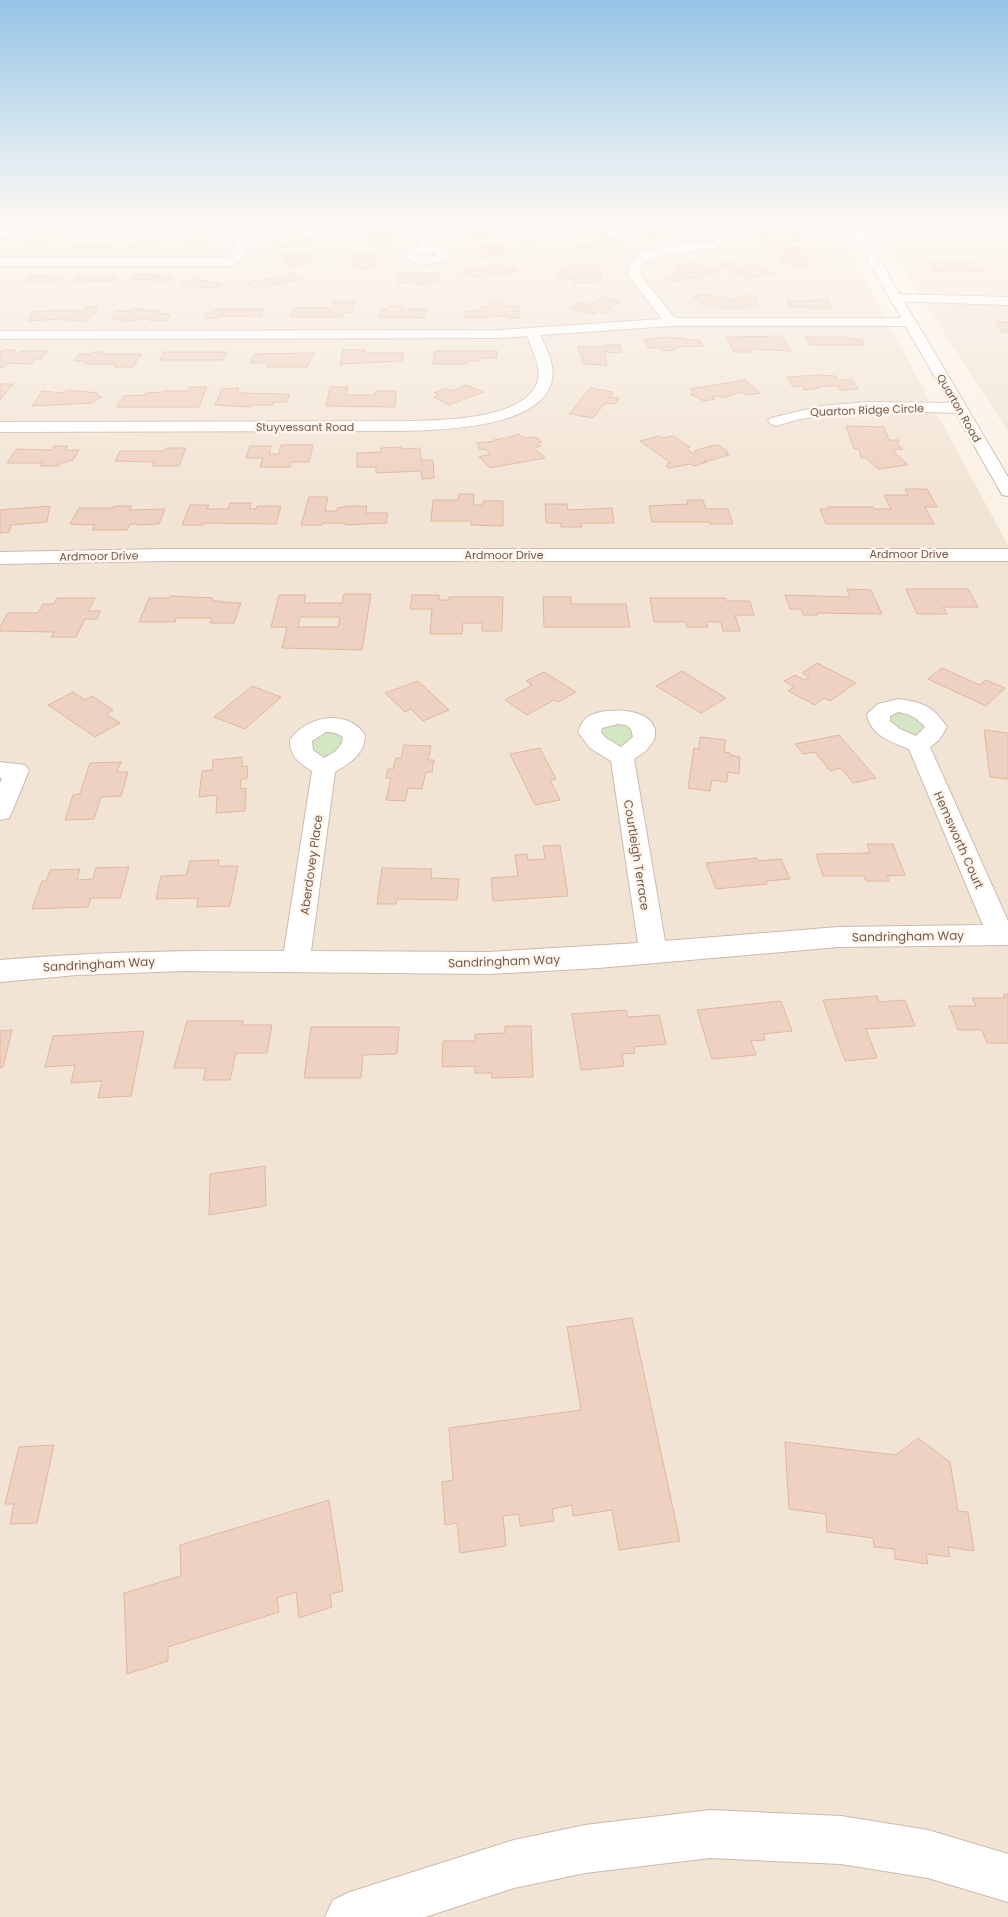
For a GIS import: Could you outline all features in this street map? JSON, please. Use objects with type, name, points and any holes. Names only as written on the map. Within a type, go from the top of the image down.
[{"type":"street","points":[[661,309],[671,322]]},
{"type":"street","name":"Quarton Road","points":[[902,309],[1008,491]]},
{"type":"street","points":[[0,336],[532,333],[671,322],[909,322]]},
{"type":"street","name":"Stuyvessant Road","points":[[0,427],[398,426],[441,425],[471,421],[519,408],[537,397],[545,384],[544,370],[532,333]]},
{"type":"street","name":"Quarton Ridge Circle","points":[[776,421],[803,412],[837,409],[959,408]]},
{"type":"street","name":"Ardmoor Drive","points":[[0,558],[165,555],[1008,555]]},
{"type":"street","name":"Hemsworth Court","points":[[918,745],[1004,935]]},
{"type":"street","name":"Courtleigh Terrace","points":[[622,757],[653,952]]},
{"type":"street","name":"Aberdovey Place","points":[[296,962],[324,768]]},
{"type":"street","points":[[0,770],[17,770],[0,812]]},
{"type":"street","name":"Sandringham Way","points":[[0,971],[77,964],[183,960],[490,963],[838,937],[1004,935]]},
{"type":"street","points":[[350,1917],[514,1864],[585,1848],[710,1834],[850,1842],[928,1854],[1008,1878]]},
{"type":"shaded area","points":[[0,309],[880,309],[1008,545],[1008,1917],[0,1917]]},
{"type":"shaded area","points":[[929,309],[1008,309],[1008,432]]},
{"type":"green space","points":[[901,711],[914,714],[925,726],[922,730],[912,737],[888,722],[890,714]]},
{"type":"green space","points":[[606,723],[630,725],[635,736],[621,747],[603,739],[599,728]]},
{"type":"green space","points":[[329,731],[342,735],[345,739],[343,748],[324,758],[313,751],[311,738]]},
{"type":"building","points":[[98,309],[84,322],[60,319],[28,321],[32,312]]},
{"type":"building","points":[[139,309],[160,311],[158,314],[170,314],[166,321],[142,319],[122,322],[124,319],[111,319],[116,311]]},
{"type":"building","points":[[216,309],[264,309],[261,317],[220,316],[219,318],[203,318],[206,313],[214,313]]},
{"type":"building","points":[[293,309],[353,309],[352,312],[344,313],[343,317],[290,317]]},
{"type":"building","points":[[381,309],[426,309],[425,318],[379,317]]},
{"type":"building","points":[[480,309],[519,309],[520,318],[508,318],[508,316],[465,318],[465,311],[480,311]]},
{"type":"building","points":[[572,309],[610,309],[606,313],[599,311],[593,314]]},
{"type":"building","points":[[996,322],[1008,322],[1008,332],[1001,332]]},
{"type":"building","points":[[782,336],[791,351],[750,349],[751,352],[734,352],[727,337]]},
{"type":"building","points":[[671,337],[699,340],[703,346],[675,347],[676,350],[663,351],[662,348],[649,348],[644,339]]},
{"type":"building","points":[[805,337],[861,339],[864,345],[810,345]]},
{"type":"building","points":[[605,345],[620,345],[622,352],[607,353],[607,351],[604,351],[607,365],[583,364],[581,357],[585,357],[580,355],[578,347],[606,347]]},
{"type":"building","points":[[16,350],[13,354],[24,351],[47,351],[41,359],[35,359],[31,364],[8,363],[0,368],[0,352]]},
{"type":"building","points":[[343,350],[365,350],[364,353],[403,353],[402,361],[340,364]]},
{"type":"building","points":[[435,351],[497,351],[497,358],[481,358],[480,361],[467,361],[467,364],[433,364]]},
{"type":"building","points":[[93,352],[103,352],[102,354],[141,354],[133,367],[114,367],[116,364],[85,364],[87,361],[74,361],[79,354],[91,354]]},
{"type":"building","points":[[164,352],[227,352],[223,360],[160,360]]},
{"type":"building","points":[[314,353],[307,367],[267,367],[268,363],[250,363],[254,354]]},
{"type":"building","points":[[835,376],[838,380],[852,380],[858,389],[840,390],[837,386],[819,386],[820,388],[804,390],[802,386],[793,387],[787,377]]},
{"type":"building","points":[[745,380],[760,393],[746,395],[742,392],[722,398],[719,396],[712,397],[715,399],[704,401],[690,394],[695,393],[690,389]]},
{"type":"building","points":[[0,384],[13,384],[0,400]]},
{"type":"building","points":[[467,385],[483,392],[449,405],[434,397],[439,395],[434,393],[446,388],[451,391]]},
{"type":"building","points":[[189,387],[207,387],[199,407],[117,407],[124,396],[165,391],[188,391]]},
{"type":"building","points":[[330,387],[348,387],[346,395],[375,395],[376,391],[396,391],[395,407],[326,406]]},
{"type":"building","points":[[239,388],[237,393],[289,394],[287,402],[273,402],[272,405],[251,405],[250,407],[215,405],[222,389]]},
{"type":"building","points":[[590,388],[613,392],[609,397],[619,398],[615,404],[605,403],[593,418],[569,414]]},
{"type":"building","points":[[68,390],[98,393],[96,395],[102,397],[92,403],[32,406],[42,391],[63,393]]},
{"type":"building","points":[[846,426],[884,427],[889,440],[899,440],[897,445],[903,449],[892,450],[908,465],[878,469],[866,458],[861,458],[859,449],[854,449]]},
{"type":"building","points":[[518,434],[525,438],[536,437],[542,442],[537,443],[541,446],[534,448],[545,458],[490,468],[479,457],[490,454],[485,449],[480,450],[477,443],[495,441]]},
{"type":"building","points":[[659,436],[663,438],[673,436],[690,447],[686,448],[694,454],[697,453],[694,451],[714,445],[720,446],[729,455],[709,461],[704,460],[707,462],[694,466],[691,464],[669,468],[666,466],[671,463],[640,441]]},
{"type":"building","points":[[281,445],[313,445],[309,462],[291,462],[290,467],[260,467],[263,458],[246,458],[250,446],[271,446],[269,454],[279,454]]},
{"type":"building","points":[[54,446],[68,446],[65,450],[79,450],[73,460],[61,463],[59,466],[40,466],[42,463],[7,463],[16,449],[52,450]]},
{"type":"building","points":[[401,447],[402,449],[420,448],[421,460],[433,460],[434,478],[422,479],[421,471],[376,473],[376,467],[357,467],[357,453],[381,452],[381,448]]},
{"type":"building","points":[[166,448],[186,448],[179,466],[153,466],[154,462],[115,461],[120,451],[165,451]]},
{"type":"building","points":[[905,489],[927,489],[937,507],[925,507],[934,524],[826,524],[820,509],[829,509],[828,507],[873,507],[874,509],[891,509],[884,495],[908,495]]},
{"type":"building","points":[[459,494],[474,494],[473,505],[483,505],[483,501],[503,501],[503,526],[471,525],[471,521],[431,521],[433,500],[458,500]]},
{"type":"building","points":[[309,497],[328,497],[325,511],[337,511],[337,508],[349,506],[367,506],[366,513],[388,513],[386,523],[345,525],[346,523],[322,523],[322,525],[301,525]]},
{"type":"building","points":[[687,500],[703,500],[706,509],[728,509],[733,524],[652,522],[649,506],[688,504]]},
{"type":"building","points":[[230,503],[251,503],[249,509],[256,509],[257,506],[281,506],[276,524],[203,523],[203,525],[182,525],[190,505],[209,505],[207,509],[228,509]]},
{"type":"building","points":[[545,504],[567,504],[568,510],[612,508],[614,523],[581,523],[582,527],[561,527],[561,523],[546,523]]},
{"type":"building","points":[[50,506],[47,522],[11,525],[9,532],[0,533],[0,510]]},
{"type":"building","points":[[114,506],[132,506],[129,510],[165,509],[159,524],[130,524],[127,530],[92,530],[95,524],[70,524],[79,508],[113,508]]},
{"type":"building","points":[[847,589],[871,590],[882,614],[817,613],[818,615],[803,615],[801,609],[790,609],[785,595],[850,597]]},
{"type":"building","points":[[906,589],[968,589],[978,607],[943,607],[947,614],[917,614]]},
{"type":"building","points":[[344,594],[371,594],[362,650],[282,648],[287,627],[271,627],[279,595],[306,595],[304,603],[342,603]],"holes":[[[300,617],[340,617],[338,627],[298,627]]]},
{"type":"building","points":[[412,595],[439,595],[439,600],[449,600],[449,597],[503,597],[502,631],[482,631],[482,623],[463,623],[462,634],[430,634],[432,609],[410,609]]},
{"type":"building","points":[[170,596],[213,598],[212,601],[241,603],[234,623],[210,623],[212,618],[176,618],[175,622],[139,622],[149,598],[169,598]]},
{"type":"building","points":[[543,597],[571,597],[571,604],[626,604],[630,627],[544,627]]},
{"type":"building","points":[[57,598],[95,598],[88,611],[100,611],[97,619],[85,619],[76,637],[51,637],[54,632],[0,631],[0,627],[8,613],[38,613],[43,604],[54,604]]},
{"type":"building","points":[[650,598],[726,598],[727,601],[750,601],[754,615],[735,615],[740,631],[723,631],[721,622],[706,622],[708,627],[687,627],[686,622],[654,622]]},
{"type":"building","points":[[817,663],[856,683],[830,701],[824,698],[815,705],[788,691],[794,687],[784,681],[795,675],[804,680],[809,677],[802,673]]},
{"type":"building","points":[[942,668],[980,685],[986,680],[1005,688],[986,706],[928,679]]},
{"type":"building","points":[[682,671],[726,698],[701,713],[656,686]]},
{"type":"building","points":[[544,672],[576,692],[558,702],[554,700],[527,715],[505,700],[532,685],[526,681]]},
{"type":"building","points":[[418,681],[449,710],[423,721],[411,709],[405,712],[385,693]]},
{"type":"building","points":[[252,686],[281,697],[245,729],[214,717]]},
{"type":"building","points":[[73,692],[85,700],[92,696],[113,710],[106,714],[120,723],[95,737],[48,705]]},
{"type":"building","points":[[984,730],[1008,733],[1008,779],[990,777]]},
{"type":"building","points":[[839,735],[876,778],[853,783],[841,768],[830,771],[815,752],[803,754],[795,744]]},
{"type":"building","points":[[700,737],[726,740],[724,752],[740,757],[739,774],[728,772],[727,782],[712,780],[710,791],[688,788],[694,748],[699,749]]},
{"type":"building","points":[[404,745],[431,746],[428,760],[434,760],[432,772],[426,772],[422,789],[408,788],[405,801],[386,800],[391,778],[386,778],[388,769],[393,769],[396,758],[401,758]]},
{"type":"building","points":[[540,748],[556,779],[550,780],[560,800],[535,805],[510,754]]},
{"type":"building","points":[[242,757],[242,767],[248,766],[247,779],[241,779],[241,789],[246,788],[245,811],[216,813],[217,795],[199,797],[202,771],[212,770],[213,760]]},
{"type":"building","points":[[121,762],[117,772],[128,772],[121,796],[101,797],[94,819],[65,820],[73,795],[80,794],[90,763]]},
{"type":"building","points":[[867,844],[893,844],[905,875],[887,876],[889,881],[866,881],[864,876],[823,876],[816,854],[870,853]]},
{"type":"building","points":[[560,845],[568,896],[493,901],[491,878],[518,876],[515,855],[527,854],[528,860],[545,859],[543,846]]},
{"type":"building","points":[[757,858],[758,861],[781,859],[790,879],[766,881],[767,884],[716,889],[706,863]]},
{"type":"building","points":[[219,860],[218,866],[238,866],[230,906],[197,907],[198,898],[156,899],[161,876],[186,875],[190,861]]},
{"type":"building","points":[[129,867],[120,898],[91,898],[88,907],[32,909],[42,881],[46,881],[50,870],[80,869],[77,880],[93,879],[96,868]]},
{"type":"building","points":[[382,868],[432,869],[431,878],[459,879],[457,900],[397,899],[396,904],[377,904]]},
{"type":"building","points":[[1004,994],[1008,994],[1008,1043],[987,1043],[982,1030],[958,1030],[949,1006],[976,1006],[972,998],[1005,998]]},
{"type":"building","points":[[877,996],[879,1002],[905,1000],[915,1026],[866,1029],[877,1058],[845,1061],[823,1000]]},
{"type":"building","points":[[781,1001],[792,1031],[763,1034],[765,1040],[751,1041],[756,1055],[712,1059],[697,1010]]},
{"type":"building","points":[[626,1010],[628,1017],[659,1015],[666,1044],[634,1047],[635,1053],[622,1054],[624,1066],[581,1070],[572,1014]]},
{"type":"building","points":[[187,1021],[243,1021],[243,1025],[272,1025],[267,1053],[236,1053],[230,1080],[203,1080],[206,1068],[174,1068]]},
{"type":"building","points":[[505,1026],[531,1026],[533,1077],[492,1078],[492,1073],[475,1073],[475,1066],[442,1067],[443,1041],[475,1041],[475,1034],[505,1033]]},
{"type":"building","points":[[311,1027],[399,1027],[397,1054],[363,1055],[361,1078],[304,1078]]},
{"type":"building","points":[[12,1030],[3,1067],[0,1068],[0,1031]]},
{"type":"building","points":[[144,1031],[131,1096],[98,1098],[102,1081],[71,1083],[75,1065],[45,1067],[53,1036]]},
{"type":"building","points":[[265,1166],[266,1206],[209,1215],[210,1174]]},
{"type":"building","points":[[632,1318],[680,1541],[619,1550],[612,1510],[573,1516],[572,1505],[552,1509],[554,1521],[520,1526],[519,1514],[503,1516],[506,1546],[460,1553],[457,1523],[445,1525],[442,1482],[453,1480],[449,1428],[581,1410],[567,1327]]},
{"type":"building","points":[[918,1438],[950,1462],[958,1511],[968,1512],[974,1551],[948,1547],[950,1557],[926,1554],[928,1564],[895,1559],[894,1549],[874,1547],[873,1538],[827,1532],[826,1514],[789,1509],[785,1442],[896,1455]]},
{"type":"building","points":[[54,1445],[37,1523],[10,1524],[14,1504],[5,1504],[19,1447]]},
{"type":"building","points":[[329,1500],[343,1591],[330,1594],[332,1607],[299,1618],[296,1592],[277,1598],[279,1612],[168,1647],[168,1661],[127,1674],[124,1593],[181,1576],[180,1545]]}]
